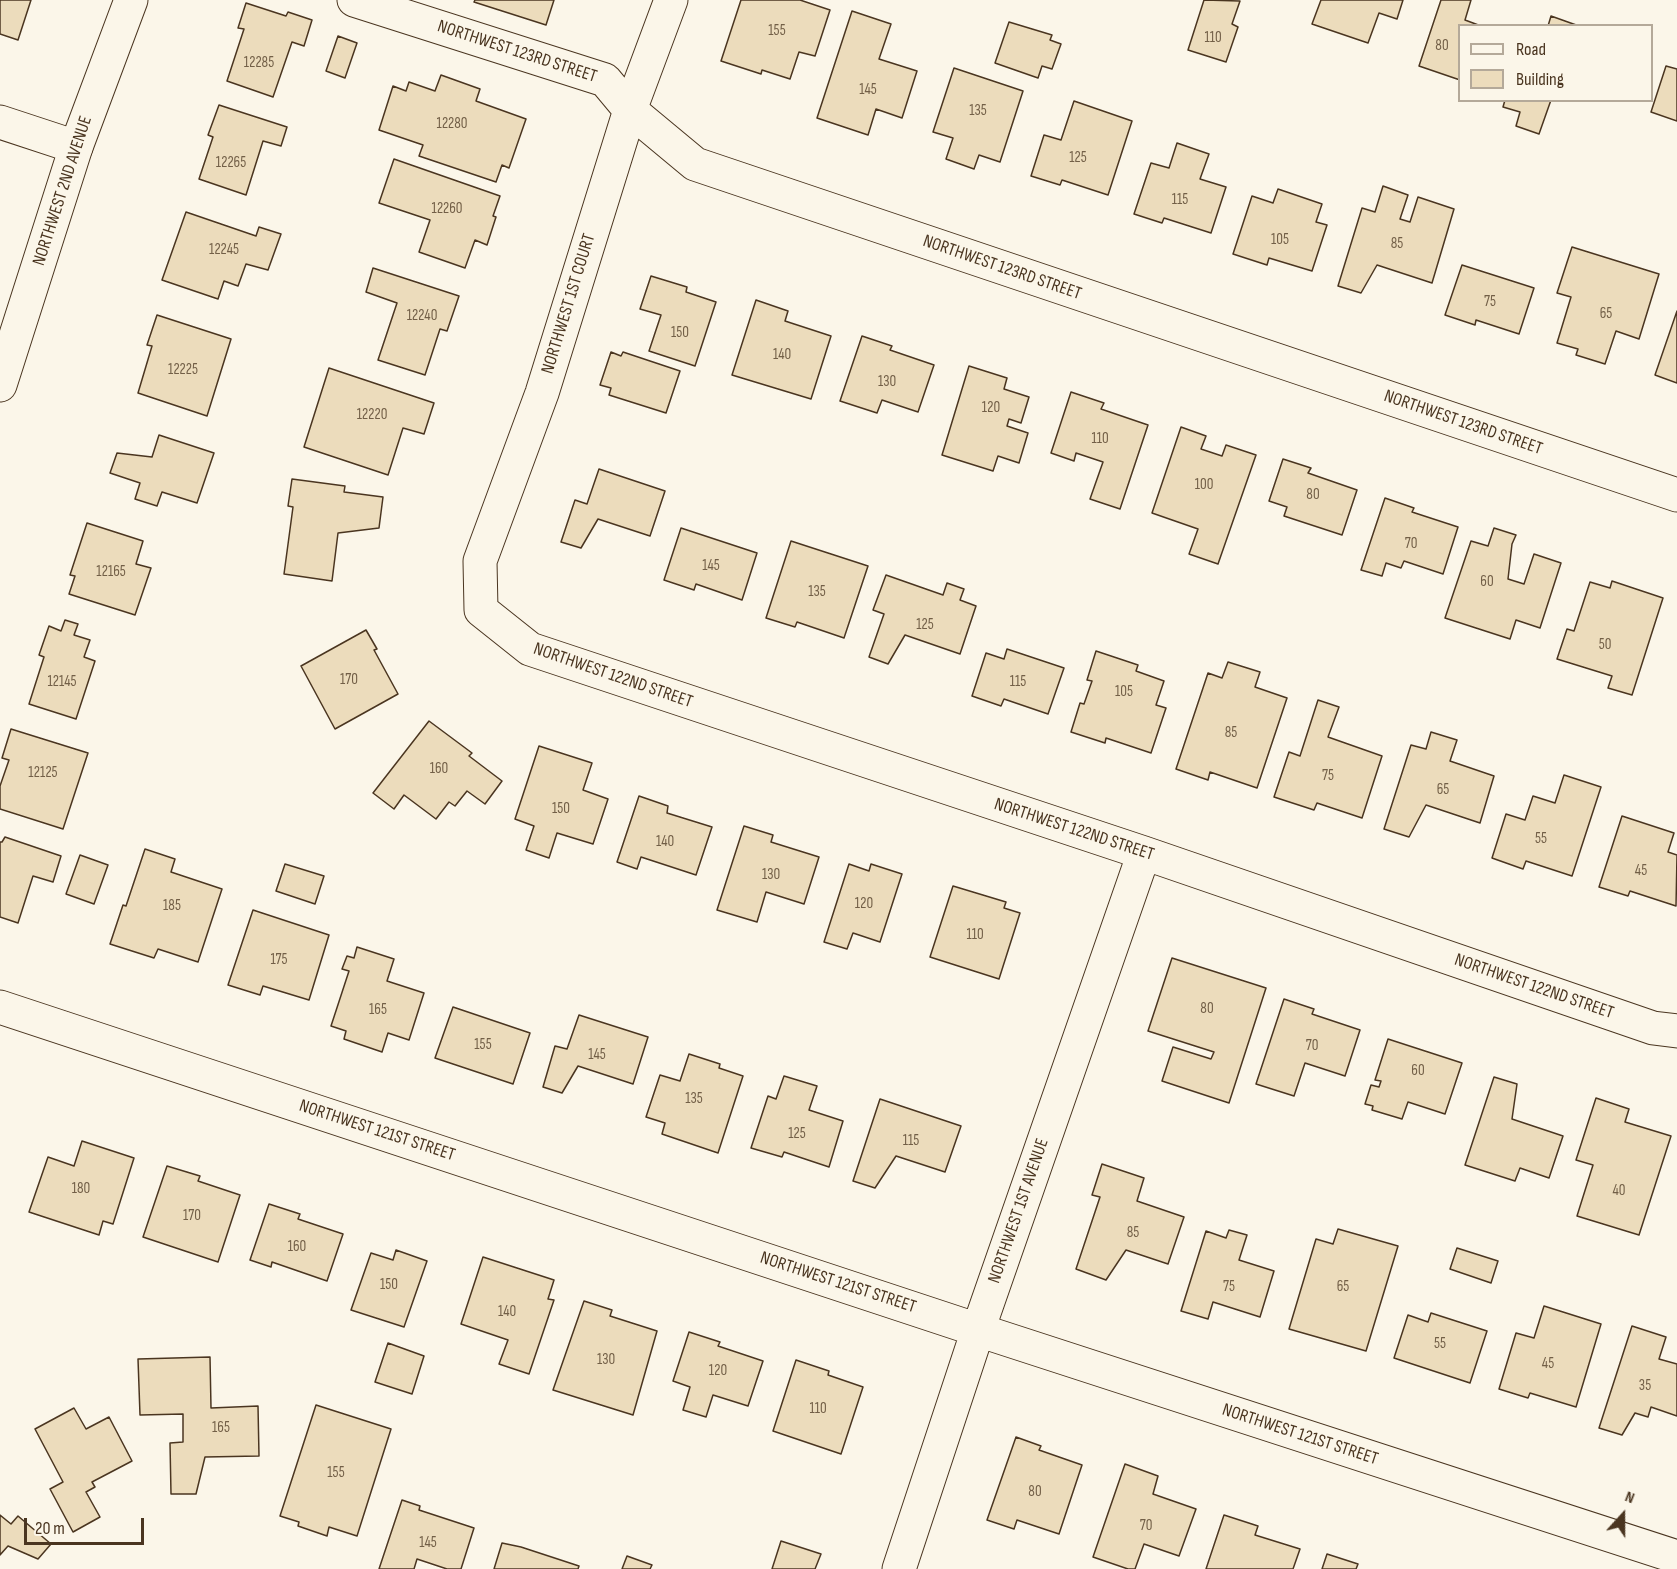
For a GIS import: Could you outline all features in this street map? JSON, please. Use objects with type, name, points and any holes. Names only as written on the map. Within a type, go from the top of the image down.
[{"type":"street","name":"NORTHWEST 2ND AVENUE","points":[[0,385],[76,147],[131,0]]},
{"type":"street","name":"NORTHWEST 123RD STREET","points":[[354,0],[605,80],[630,110],[695,164],[1677,495]]},
{"type":"street","name":"NORTHWEST 1ST COURT","points":[[481,610],[480,561],[542,393],[630,110],[671,0]]},
{"type":"street","points":[[0,122],[76,147]]},
{"type":"street","name":"NORTHWEST 122ND STREET","points":[[481,610],[530,650],[1144,853],[1653,1028],[1677,1031]]},
{"type":"street","name":"NORTHWEST 1ST AVENUE","points":[[899,1569],[978,1330],[1144,853]]},
{"type":"street","name":"NORTHWEST 121ST STREET","points":[[0,1007],[978,1330],[1677,1557]]},
{"type":"building","points":[[0,0],[31,0],[18,40],[0,34]]},
{"type":"building","points":[[475,0],[554,0],[546,25],[474,2]]},
{"type":"building","points":[[741,0],[800,0],[830,10],[815,56],[799,52],[790,79],[762,70],[761,74],[721,61]]},
{"type":"building","points":[[1204,0],[1240,1],[1232,24],[1238,27],[1226,62],[1188,50]]},
{"type":"building","points":[[1321,0],[1403,0],[1397,19],[1379,13],[1368,43],[1312,24]]},
{"type":"building","points":[[1441,0],[1471,0],[1465,20],[1476,24],[1458,24],[1458,79],[1419,66]]},
{"type":"building","points":[[246,3],[286,16],[288,12],[312,20],[304,46],[292,42],[273,97],[227,81],[244,29],[238,28]]},
{"type":"building","points":[[852,11],[891,24],[879,59],[917,71],[902,118],[876,109],[868,135],[817,118]]},
{"type":"building","points":[[1551,16],[1573,24],[1549,24]]},
{"type":"building","points":[[1009,22],[1052,35],[1050,40],[1061,44],[1052,69],[1042,66],[1038,78],[995,63]]},
{"type":"building","points":[[338,36],[357,43],[345,78],[326,71]]},
{"type":"building","points":[[1666,66],[1677,69],[1677,121],[1651,112]]},
{"type":"building","points":[[954,68],[1023,91],[1000,162],[979,155],[974,169],[946,159],[953,138],[933,132]]},
{"type":"building","points":[[441,75],[480,89],[476,101],[526,119],[509,168],[502,165],[496,182],[419,156],[423,145],[379,130],[393,86],[406,91],[409,82],[435,91]]},
{"type":"building","points":[[1074,101],[1132,121],[1108,195],[1062,180],[1060,185],[1031,176],[1044,135],[1061,140]]},
{"type":"building","points":[[1504,102],[1550,102],[1539,134],[1516,126],[1520,112],[1503,107]]},
{"type":"building","points":[[219,105],[287,127],[281,146],[263,141],[246,195],[199,179],[213,137],[208,135]]},
{"type":"building","points":[[1177,143],[1209,154],[1200,179],[1226,187],[1211,233],[1164,218],[1162,223],[1134,214],[1151,163],[1169,168]]},
{"type":"building","points":[[394,159],[500,196],[487,245],[475,240],[465,268],[419,252],[430,220],[379,203]]},
{"type":"building","points":[[1383,186],[1408,195],[1400,219],[1410,222],[1418,197],[1454,209],[1432,283],[1377,265],[1361,293],[1338,286],[1362,208],[1375,212]]},
{"type":"building","points":[[1278,189],[1322,204],[1316,222],[1327,225],[1312,271],[1269,258],[1267,265],[1233,254],[1252,196],[1273,203]]},
{"type":"building","points":[[186,212],[256,236],[259,227],[281,234],[268,270],[246,264],[238,286],[224,281],[218,299],[162,280]]},
{"type":"building","points":[[1572,247],[1659,274],[1639,339],[1616,331],[1605,364],[1576,355],[1578,349],[1557,343],[1571,297],[1557,293]]},
{"type":"building","points":[[1462,265],[1534,288],[1519,334],[1476,320],[1475,325],[1445,315]]},
{"type":"building","points":[[373,268],[459,296],[447,331],[440,329],[425,375],[378,360],[397,303],[366,292]]},
{"type":"building","points":[[651,276],[687,287],[686,292],[716,302],[695,366],[649,351],[661,315],[640,309]]},
{"type":"building","points":[[756,300],[788,311],[785,321],[831,336],[811,399],[732,375]]},
{"type":"building","points":[[1677,311],[1677,383],[1655,375]]},
{"type":"building","points":[[157,315],[231,339],[207,416],[138,393],[152,346],[147,345]]},
{"type":"building","points":[[862,336],[892,346],[890,350],[934,365],[918,412],[882,400],[877,413],[840,401]]},
{"type":"building","points":[[611,352],[621,356],[623,352],[680,371],[666,413],[609,395],[611,388],[600,385]]},
{"type":"building","points":[[969,366],[1007,378],[1004,389],[1029,397],[1021,423],[1009,419],[1007,426],[1028,433],[1019,463],[998,456],[993,471],[942,455]]},
{"type":"building","points":[[329,368],[434,403],[424,434],[403,428],[388,475],[304,447]]},
{"type":"building","points":[[1071,392],[1104,403],[1101,409],[1148,425],[1120,509],[1090,499],[1103,462],[1076,453],[1074,461],[1051,453]]},
{"type":"building","points":[[1181,427],[1206,436],[1201,449],[1222,456],[1226,445],[1256,455],[1218,564],[1189,554],[1198,529],[1152,513]]},
{"type":"building","points":[[159,435],[214,453],[197,503],[162,492],[157,506],[135,499],[140,483],[110,473],[117,453],[152,457]]},
{"type":"building","points":[[1283,459],[1311,468],[1308,473],[1357,490],[1342,535],[1284,516],[1287,507],[1269,501]]},
{"type":"building","points":[[599,469],[665,491],[650,536],[598,519],[581,548],[561,542],[575,500],[587,504]]},
{"type":"building","points":[[292,479],[345,486],[344,492],[383,497],[379,528],[338,533],[332,581],[284,574],[293,507],[288,506]]},
{"type":"building","points":[[1385,498],[1414,508],[1412,512],[1458,527],[1443,574],[1404,561],[1401,568],[1386,563],[1382,576],[1361,570]]},
{"type":"building","points":[[87,523],[143,541],[136,564],[151,568],[135,615],[69,594],[75,576],[70,575]]},
{"type":"building","points":[[681,528],[757,553],[742,600],[696,584],[694,590],[664,580]]},
{"type":"building","points":[[1494,528],[1516,535],[1512,544],[1508,579],[1524,584],[1534,554],[1561,563],[1540,628],[1516,620],[1510,639],[1445,618],[1471,541],[1488,546]]},
{"type":"building","points":[[791,541],[868,566],[844,638],[797,622],[795,627],[766,618]]},
{"type":"building","points":[[886,575],[943,595],[947,583],[964,589],[960,600],[976,606],[960,654],[905,635],[888,664],[869,657],[884,614],[873,610]]},
{"type":"building","points":[[1612,581],[1663,598],[1632,695],[1608,688],[1612,676],[1557,659],[1567,629],[1574,631],[1590,582],[1610,588]]},
{"type":"building","points":[[65,620],[78,624],[74,635],[90,640],[84,657],[95,661],[76,719],[29,704],[44,657],[39,655],[49,626],[61,631]]},
{"type":"building","points":[[366,630],[398,694],[335,729],[301,666]]},
{"type":"building","points":[[1007,649],[1064,668],[1048,714],[1004,699],[1001,706],[972,696],[986,653],[1004,659]]},
{"type":"building","points":[[1096,651],[1138,665],[1136,671],[1164,681],[1156,705],[1166,708],[1151,753],[1106,738],[1105,743],[1071,732],[1080,703],[1084,704],[1092,681],[1087,680]]},
{"type":"building","points":[[1228,662],[1260,672],[1255,687],[1287,698],[1257,788],[1210,772],[1208,780],[1176,769],[1208,673],[1222,678]]},
{"type":"building","points":[[1318,700],[1339,707],[1328,737],[1382,756],[1362,818],[1317,803],[1314,810],[1274,797],[1289,752],[1300,756]]},
{"type":"building","points":[[429,721],[472,753],[469,756],[502,781],[485,804],[467,791],[455,806],[449,802],[436,819],[404,795],[394,809],[373,793]]},
{"type":"building","points":[[11,729],[88,753],[63,829],[0,809],[0,786],[9,760],[2,758]]},
{"type":"building","points":[[1431,732],[1457,740],[1450,761],[1494,776],[1480,823],[1426,805],[1409,837],[1384,829],[1411,745],[1426,749]]},
{"type":"building","points":[[539,746],[592,763],[583,790],[608,799],[593,844],[557,833],[549,858],[526,850],[534,826],[515,819]]},
{"type":"building","points":[[1564,775],[1601,787],[1572,876],[1526,861],[1523,869],[1492,858],[1506,814],[1525,820],[1533,796],[1555,803]]},
{"type":"building","points":[[639,796],[668,806],[667,813],[712,827],[696,875],[641,857],[637,869],[617,862]]},
{"type":"building","points":[[1622,816],[1674,833],[1668,852],[1677,855],[1676,906],[1630,891],[1628,896],[1599,887]]},
{"type":"building","points":[[744,826],[773,835],[771,842],[819,857],[804,904],[766,892],[757,922],[717,910]]},
{"type":"building","points":[[5,837],[61,856],[53,882],[33,876],[18,923],[0,917],[0,842]]},
{"type":"building","points":[[145,849],[175,859],[171,872],[222,889],[198,962],[158,949],[154,958],[110,944],[123,905],[126,906]]},
{"type":"building","points":[[80,855],[108,865],[94,904],[66,894]]},
{"type":"building","points":[[285,864],[324,876],[315,904],[276,891]]},
{"type":"building","points":[[849,864],[869,871],[871,864],[902,874],[880,942],[853,933],[847,949],[824,942]]},
{"type":"building","points":[[953,886],[1006,902],[1004,908],[1020,913],[999,979],[930,957]]},
{"type":"building","points":[[253,910],[329,935],[309,1000],[263,986],[260,995],[228,985]]},
{"type":"building","points":[[357,947],[394,959],[387,981],[424,993],[409,1040],[388,1033],[382,1052],[344,1039],[346,1031],[331,1026],[349,971],[342,969],[347,956],[354,958]]},
{"type":"building","points":[[1172,958],[1266,988],[1229,1103],[1162,1081],[1173,1047],[1211,1059],[1214,1052],[1148,1031]]},
{"type":"building","points":[[1284,999],[1314,1009],[1312,1014],[1360,1030],[1345,1076],[1305,1063],[1294,1096],[1256,1084]]},
{"type":"building","points":[[453,1007],[530,1033],[513,1084],[435,1058]]},
{"type":"building","points":[[579,1015],[648,1037],[633,1084],[578,1066],[562,1093],[543,1087],[555,1046],[567,1049]]},
{"type":"building","points":[[1388,1039],[1462,1063],[1445,1114],[1408,1102],[1402,1119],[1372,1110],[1373,1106],[1365,1104],[1371,1085],[1379,1087],[1381,1081],[1375,1080]]},
{"type":"building","points":[[689,1054],[720,1064],[719,1068],[743,1076],[718,1153],[662,1134],[665,1123],[646,1117],[660,1075],[680,1081]]},
{"type":"building","points":[[784,1076],[817,1086],[809,1110],[843,1121],[829,1167],[784,1152],[782,1157],[751,1148],[768,1096],[776,1099]]},
{"type":"building","points":[[1494,1077],[1517,1084],[1512,1119],[1563,1136],[1549,1178],[1520,1168],[1515,1181],[1465,1165]]},
{"type":"building","points":[[1596,1098],[1629,1109],[1625,1122],[1671,1136],[1639,1235],[1577,1216],[1593,1165],[1576,1160]]},
{"type":"building","points":[[880,1099],[961,1126],[945,1172],[896,1156],[875,1188],[853,1181]]},
{"type":"building","points":[[82,1141],[134,1158],[113,1224],[103,1221],[99,1235],[29,1212],[48,1157],[74,1166]]},
{"type":"building","points":[[1102,1164],[1144,1178],[1137,1201],[1184,1217],[1168,1264],[1126,1250],[1106,1280],[1076,1269],[1100,1197],[1092,1195]]},
{"type":"building","points":[[167,1166],[200,1176],[198,1181],[240,1195],[218,1262],[143,1237]]},
{"type":"building","points":[[269,1204],[300,1214],[298,1219],[343,1234],[327,1281],[272,1262],[271,1267],[250,1260]]},
{"type":"building","points":[[1338,1229],[1398,1246],[1366,1351],[1289,1329],[1316,1239],[1333,1244]]},
{"type":"building","points":[[1229,1230],[1247,1235],[1239,1260],[1274,1271],[1260,1317],[1213,1302],[1208,1319],[1181,1311],[1206,1231],[1226,1238]]},
{"type":"building","points":[[1457,1248],[1498,1261],[1491,1283],[1450,1269]]},
{"type":"building","points":[[396,1250],[427,1261],[404,1327],[351,1310],[371,1253],[393,1260]]},
{"type":"building","points":[[483,1257],[554,1280],[548,1299],[554,1300],[529,1374],[499,1364],[508,1340],[461,1324]]},
{"type":"building","points":[[584,1301],[612,1310],[610,1316],[657,1331],[633,1415],[553,1390]]},
{"type":"building","points":[[1544,1306],[1601,1324],[1576,1407],[1530,1393],[1528,1398],[1499,1389],[1516,1333],[1534,1338]]},
{"type":"building","points":[[1431,1313],[1487,1331],[1470,1383],[1394,1358],[1408,1315],[1428,1322]]},
{"type":"building","points":[[1632,1326],[1666,1337],[1659,1359],[1677,1364],[1677,1416],[1651,1407],[1648,1417],[1635,1413],[1622,1435],[1599,1428]]},
{"type":"building","points":[[689,1332],[720,1342],[718,1346],[763,1361],[748,1406],[713,1395],[706,1417],[683,1410],[690,1387],[673,1381]]},
{"type":"building","points":[[388,1343],[424,1356],[412,1394],[375,1382]]},
{"type":"building","points":[[210,1357],[211,1408],[258,1406],[259,1456],[205,1457],[196,1494],[171,1494],[170,1443],[183,1442],[183,1414],[140,1415],[138,1359]]},
{"type":"building","points":[[796,1360],[829,1371],[828,1375],[863,1387],[841,1454],[773,1431]]},
{"type":"building","points":[[316,1405],[391,1429],[357,1536],[329,1527],[327,1536],[298,1526],[299,1522],[280,1516]]},
{"type":"building","points":[[74,1408],[86,1429],[109,1417],[132,1461],[92,1482],[95,1487],[86,1492],[100,1517],[73,1532],[50,1489],[63,1482],[35,1429]]},
{"type":"building","points":[[1016,1437],[1041,1446],[1039,1450],[1082,1465],[1059,1534],[1017,1520],[1014,1529],[987,1520]]},
{"type":"building","points":[[1125,1464],[1158,1476],[1153,1494],[1196,1509],[1179,1556],[1144,1544],[1135,1569],[1128,1569],[1093,1557]]},
{"type":"building","points":[[402,1500],[420,1506],[419,1510],[474,1528],[461,1569],[447,1569],[417,1559],[414,1569],[379,1569]]},
{"type":"building","points":[[0,1515],[11,1524],[18,1516],[51,1544],[38,1559],[8,1546],[0,1555]]},
{"type":"building","points":[[1224,1515],[1258,1526],[1255,1535],[1300,1549],[1293,1569],[1206,1569]]},
{"type":"building","points":[[781,1541],[821,1554],[815,1569],[772,1569]]},
{"type":"building","points":[[502,1543],[579,1566],[578,1569],[494,1569]]},
{"type":"building","points":[[1327,1554],[1358,1564],[1356,1569],[1322,1569]]},
{"type":"building","points":[[627,1556],[652,1565],[650,1569],[622,1569]]}]
